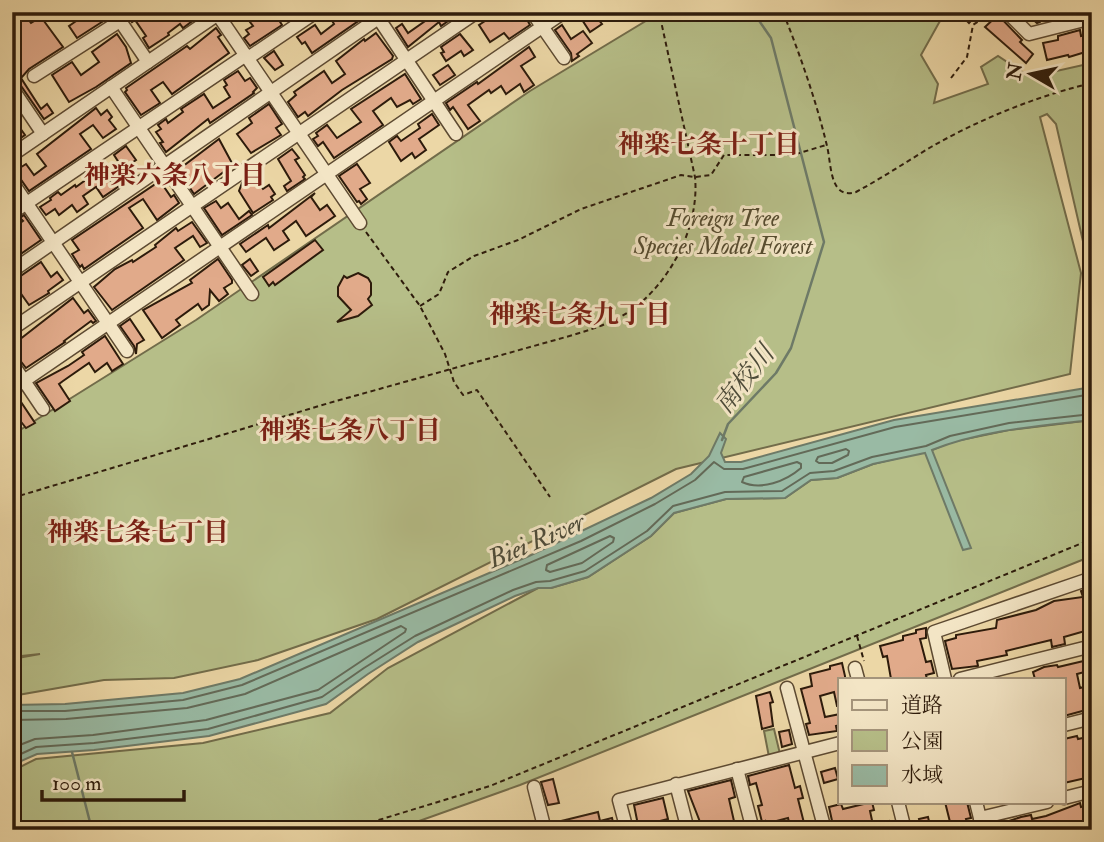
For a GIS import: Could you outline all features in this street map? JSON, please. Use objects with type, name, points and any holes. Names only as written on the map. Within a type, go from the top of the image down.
[{"type":"street","points":[[12,213],[316,12]]},
{"type":"street","points":[[12,329],[477,12]]},
{"type":"street","points":[[532,12],[564,58]]},
{"type":"street","points":[[12,389],[564,12]]},
{"type":"street","points":[[1007,12],[1029,34],[1092,18]]},
{"type":"street","points":[[12,155],[218,13],[359,223]]},
{"type":"street","points":[[12,271],[380,14],[456,134]]},
{"type":"street","points":[[34,76],[117,17],[148,62]]},
{"type":"street","points":[[111,88],[252,294]]},
{"type":"street","points":[[14,91],[43,134]]},
{"type":"street","points":[[12,182],[127,351]]},
{"type":"street","points":[[12,363],[43,409]]},
{"type":"street","points":[[945,678],[934,632],[1092,578]]},
{"type":"street","points":[[964,678],[1092,646]]},
{"type":"street","points":[[787,688],[825,830]]},
{"type":"street","points":[[1066,724],[1092,718]]},
{"type":"street","points":[[627,830],[620,800],[838,743]]},
{"type":"street","points":[[737,769],[753,830]]},
{"type":"street","points":[[676,784],[688,830]]},
{"type":"street","points":[[534,787],[545,830]]},
{"type":"street","points":[[1066,798],[1092,791]]},
{"type":"street","points":[[898,804],[905,830]]},
{"type":"street","points":[[977,804],[982,824],[1041,804]]},
{"type":"path","points":[[12,498],[329,402],[601,327],[625,314],[650,293],[680,251],[691,219],[696,186],[659,12]]},
{"type":"path","points":[[783,12],[806,74],[827,145],[835,184],[842,192],[849,194],[933,146],[979,124],[1028,103],[1092,82]]},
{"type":"path","points":[[951,78],[967,57],[973,25],[992,12]]},
{"type":"path","points":[[420,306],[439,294],[448,272],[474,256],[518,240],[581,209],[681,174],[695,177],[711,175],[724,155],[793,155],[827,145]]},
{"type":"path","points":[[359,223],[420,306],[463,395],[477,390],[550,496]]},
{"type":"path","points":[[346,830],[490,786],[1092,539]]},
{"type":"path","points":[[857,635],[860,672]]},
{"type":"green space","name":"Foreign Tree Species Model Forest","points":[[648,12],[945,12],[921,55],[938,84],[934,103],[988,84],[981,67],[998,56],[1030,77],[1092,63],[1092,264],[1088,263],[1056,124],[1047,114],[1040,117],[1081,273],[1070,374],[676,469],[377,619],[258,660],[174,678],[104,680],[12,696],[12,659],[40,654],[12,657],[12,435],[196,320],[530,91],[649,19]]},
{"type":"green space","points":[[1092,280],[1092,387],[1083,389],[1090,283]]},
{"type":"green space","points":[[1092,420],[1092,556],[520,785],[394,830],[12,830],[12,771],[36,759],[203,743],[330,713],[388,668],[538,588],[551,588],[588,577],[651,536],[674,513],[726,499],[785,498],[811,480],[837,478],[873,464],[932,450],[951,442],[1009,430]]},
{"type":"green space","points":[[774,729],[780,754],[769,757],[764,731]]},
{"type":"water","points":[[1092,387],[1092,420],[991,433],[932,450],[971,548],[963,550],[925,453],[873,464],[837,478],[811,480],[785,498],[726,499],[674,513],[651,536],[588,577],[515,596],[418,642],[326,704],[209,736],[37,754],[12,765],[12,705],[65,704],[183,693],[240,679],[529,556],[651,498],[691,474],[709,456],[720,433],[726,439],[721,453],[725,462],[741,462],[894,420]]},
{"type":"building","points":[[12,12],[23,12],[31,23],[41,17],[63,47],[29,69],[21,78],[41,109],[47,104],[53,113],[44,119],[21,86],[12,78]]},
{"type":"building","points":[[79,12],[100,12],[105,20],[77,38],[69,26],[82,17]]},
{"type":"building","points":[[126,12],[190,12],[195,19],[183,28],[180,24],[149,48],[143,38],[146,36]]},
{"type":"building","points":[[246,12],[274,12],[282,25],[250,46],[244,38],[249,34],[246,30],[253,26]]},
{"type":"building","points":[[327,12],[366,12],[367,15],[312,53],[305,42],[302,44],[297,37],[315,25],[321,34],[334,24]]},
{"type":"building","points":[[438,12],[461,12],[441,26],[439,22],[408,47],[396,28],[402,24],[408,33]]},
{"type":"building","points":[[492,12],[523,12],[530,25],[509,39],[504,33],[490,42],[479,25],[494,15]]},
{"type":"building","points":[[577,12],[608,12],[598,19],[602,24],[590,32]]},
{"type":"building","points":[[958,12],[979,12],[969,23]]},
{"type":"building","points":[[1025,12],[1049,12],[1037,23]]},
{"type":"building","points":[[998,15],[1033,54],[1026,63],[985,27]]},
{"type":"building","points":[[562,25],[571,39],[583,31],[592,43],[572,61],[571,53],[555,30]]},
{"type":"building","points":[[216,28],[221,35],[218,37],[229,53],[172,94],[163,82],[151,90],[160,103],[141,115],[125,92],[126,88],[187,46],[190,49]]},
{"type":"building","points":[[1080,30],[1081,36],[1092,34],[1092,50],[1047,60],[1043,43],[1058,40],[1058,36]]},
{"type":"building","points":[[376,33],[393,56],[392,59],[342,90],[308,116],[305,112],[298,117],[288,102],[296,95],[294,92],[324,71],[332,83],[345,74],[336,61]]},
{"type":"building","points":[[117,34],[126,47],[131,63],[69,102],[52,75],[72,62],[81,75],[99,62],[92,52]]},
{"type":"building","points":[[460,34],[473,50],[464,56],[461,51],[446,61],[441,47]]},
{"type":"building","points":[[529,47],[535,57],[521,66],[534,85],[524,92],[520,84],[506,94],[501,86],[491,93],[489,90],[468,105],[480,121],[468,129],[453,107],[450,110],[446,103],[477,82],[478,84]]},
{"type":"building","points":[[274,51],[283,65],[275,70],[264,58]]},
{"type":"building","points":[[448,65],[455,75],[440,85],[433,75]]},
{"type":"building","points":[[238,71],[245,81],[250,78],[257,88],[254,93],[210,123],[208,119],[166,152],[156,132],[161,129],[158,125],[166,119],[168,123],[183,112],[181,109],[204,94],[213,108],[230,97],[224,87],[227,85],[224,80]]},
{"type":"building","points":[[405,74],[421,99],[413,104],[410,100],[397,107],[391,98],[373,111],[383,125],[334,158],[323,142],[318,146],[313,139],[318,136],[316,133],[327,125],[337,138],[361,122],[351,109]]},
{"type":"building","points":[[269,104],[282,124],[276,128],[281,135],[251,153],[237,134],[252,123],[249,118]]},
{"type":"building","points":[[96,108],[101,115],[107,110],[112,117],[109,120],[116,129],[103,138],[93,125],[80,134],[91,149],[29,191],[15,171],[26,164],[34,175],[46,166],[37,154]]},
{"type":"building","points":[[432,114],[439,125],[419,139],[426,150],[415,158],[412,153],[401,161],[389,142],[397,136],[401,141],[420,128],[418,124]]},
{"type":"building","points":[[20,128],[25,135],[12,144],[12,134]]},
{"type":"building","points":[[219,139],[233,165],[194,194],[178,170]]},
{"type":"building","points":[[126,146],[136,160],[123,169],[114,155]]},
{"type":"building","points":[[292,149],[299,158],[295,160],[305,179],[287,191],[284,186],[291,181],[278,159]]},
{"type":"building","points":[[357,164],[370,183],[360,189],[367,199],[361,204],[339,176]]},
{"type":"building","points":[[98,165],[110,181],[123,173],[128,180],[103,197],[96,187],[83,196],[88,204],[77,212],[72,205],[59,215],[55,209],[46,215],[40,207],[58,192],[61,195],[75,185],[76,187],[91,176],[88,172]]},
{"type":"building","points":[[160,181],[171,197],[174,195],[179,203],[157,220],[143,199],[129,208],[143,228],[84,269],[82,265],[80,267],[72,254],[79,250],[72,240]]},
{"type":"building","points":[[258,182],[263,189],[269,185],[275,194],[271,197],[273,200],[253,213],[239,191],[242,183]]},
{"type":"building","points":[[315,193],[311,197],[320,210],[327,205],[335,216],[306,236],[296,221],[283,231],[289,240],[274,250],[266,238],[246,252],[240,244],[268,225],[269,228]]},
{"type":"building","points":[[216,201],[221,208],[228,203],[239,219],[249,211],[252,215],[222,235],[204,208]]},
{"type":"building","points":[[24,215],[41,240],[12,260],[12,229],[23,221],[20,218]]},
{"type":"building","points":[[192,222],[207,243],[200,247],[193,236],[175,248],[184,260],[112,310],[94,287],[115,269],[132,260],[133,262],[156,247],[155,245],[176,228],[178,231]]},
{"type":"building","points":[[315,240],[323,250],[275,285],[273,282],[269,286],[263,277]]},
{"type":"building","points":[[218,259],[232,280],[232,283],[224,288],[228,294],[219,301],[210,290],[209,305],[202,310],[198,304],[176,320],[180,325],[162,338],[143,310],[192,283],[190,280]]},
{"type":"building","points":[[250,259],[258,271],[251,276],[242,265]]},
{"type":"building","points":[[41,262],[51,277],[57,272],[63,280],[48,291],[49,293],[29,305],[19,291],[12,296],[12,282]]},
{"type":"building","points":[[358,273],[368,278],[371,283],[371,295],[368,299],[372,305],[358,316],[337,322],[351,310],[338,296],[338,287],[344,276],[347,278]]},
{"type":"building","points":[[73,298],[84,313],[88,310],[96,321],[91,321],[26,368],[12,350],[12,338],[17,336],[19,340]]},
{"type":"building","points":[[130,319],[144,340],[137,344],[136,354],[134,346],[120,326]]},
{"type":"building","points":[[105,336],[123,364],[112,371],[107,363],[95,372],[89,363],[59,384],[70,401],[55,411],[36,383],[68,366]]},
{"type":"building","points":[[17,396],[35,423],[26,428],[22,423],[12,430],[12,398]]},
{"type":"building","points":[[1092,587],[1092,629],[1064,637],[1065,644],[1052,647],[1051,640],[1006,651],[1007,655],[977,661],[978,666],[952,669],[945,641],[956,638],[956,635],[996,628],[997,620],[1036,610],[1054,601],[1083,597],[1081,591]]},
{"type":"building","points":[[926,628],[926,638],[920,639],[926,662],[931,661],[934,673],[926,675],[927,678],[891,678],[887,656],[883,657],[880,646],[903,640],[903,636],[916,633],[916,630]]},
{"type":"building","points":[[1092,659],[1092,670],[1077,674],[1080,688],[1092,685],[1092,698],[1084,700],[1086,710],[1066,715],[1066,678],[1035,678],[1033,672],[1044,667],[1058,667]]},
{"type":"building","points":[[842,663],[845,676],[838,678],[838,706],[834,692],[820,696],[825,717],[838,714],[837,731],[809,735],[806,724],[810,723],[801,689],[812,686],[810,674],[830,669],[830,666]]},
{"type":"building","points":[[770,692],[773,702],[770,703],[773,726],[762,729],[756,696]]},
{"type":"building","points":[[789,730],[792,744],[782,747],[779,732]]},
{"type":"building","points":[[1092,736],[1092,755],[1088,756],[1090,777],[1066,783],[1066,739]]},
{"type":"building","points":[[789,765],[795,788],[800,786],[803,798],[798,799],[804,823],[800,823],[802,830],[791,830],[788,818],[765,824],[765,821],[762,822],[758,806],[762,805],[756,783],[750,785],[748,776]]},
{"type":"building","points":[[835,768],[838,779],[824,783],[821,772]]},
{"type":"building","points":[[553,779],[559,803],[548,805],[541,782]]},
{"type":"building","points":[[731,780],[735,797],[729,799],[736,830],[709,830],[709,825],[702,827],[688,791]]},
{"type":"building","points":[[663,798],[668,819],[652,823],[653,830],[639,830],[634,805]]},
{"type":"building","points":[[1080,803],[1081,807],[1092,804],[1092,830],[992,830],[991,827],[1031,815],[1032,819],[1046,816]]},
{"type":"building","points":[[841,804],[843,809],[872,804],[874,810],[870,811],[873,825],[889,821],[891,830],[834,830],[829,807]]},
{"type":"building","points":[[946,804],[968,804],[971,818],[966,819],[969,830],[952,830]]},
{"type":"building","points":[[598,812],[600,821],[612,818],[615,830],[555,830],[553,823]]},
{"type":"building","points":[[928,817],[931,830],[922,830],[919,819]]},
{"type":"waterway","name":"南校川","points":[[722,440],[728,424],[776,373],[791,348],[824,242],[771,38],[753,12]]},
{"type":"waterway","points":[[72,752],[92,830]]},
{"type":"district","name":"神楽七条十丁目","points":[[709,144]]},
{"type":"district","name":"神楽六条八丁目","points":[[175,175]]},
{"type":"district","name":"神楽七条九丁目","points":[[580,314]]},
{"type":"district","name":"神楽七条八丁目","points":[[350,430]]},
{"type":"district","name":"神楽七条七丁目","points":[[138,532]]},
{"type":"water label","name":"Biei River","points":[[536,540]]}]
